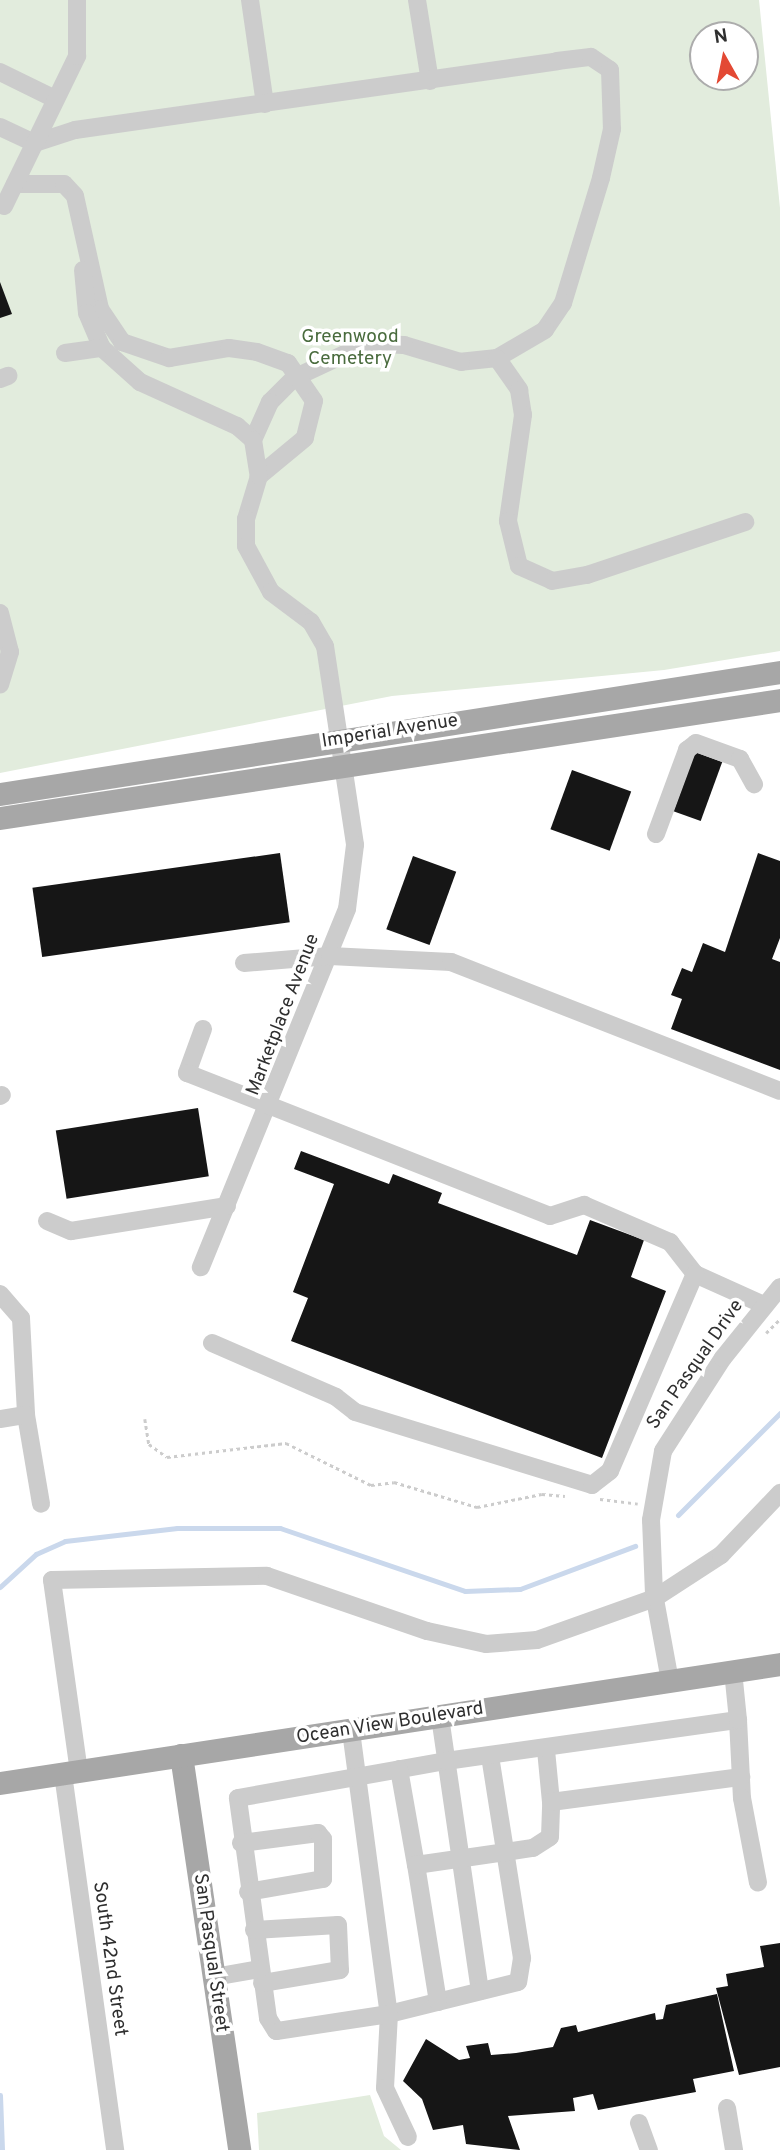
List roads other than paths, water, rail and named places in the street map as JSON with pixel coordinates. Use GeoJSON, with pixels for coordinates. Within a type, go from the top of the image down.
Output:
{"type":"FeatureCollection","features":[{"type":"Feature","properties":{"kind":"main road","name":"Imperial Avenue"},"geometry":{"type":"LineString","coordinates":[[0,794],[780,672]]}},
{"type":"Feature","properties":{"kind":"main road","name":"Imperial Avenue"},"geometry":{"type":"LineString","coordinates":[[0,818],[780,699]]}},
{"type":"Feature","properties":{"kind":"main road","name":"Ocean View Boulevard"},"geometry":{"type":"LineString","coordinates":[[0,1783],[780,1664]]}},
{"type":"Feature","properties":{"kind":"main road","name":"San Pasqual Street"},"geometry":{"type":"LineString","coordinates":[[181,1755],[240,2150]]}},
{"type":"Feature","properties":{"kind":"street"},"geometry":{"type":"LineString","coordinates":[[4,206],[76,55],[77,0]]}},
{"type":"Feature","properties":{"kind":"street"},"geometry":{"type":"LineString","coordinates":[[250,0],[265,104]]}},
{"type":"Feature","properties":{"kind":"street"},"geometry":{"type":"LineString","coordinates":[[417,0],[430,81]]}},
{"type":"Feature","properties":{"kind":"street"},"geometry":{"type":"LineString","coordinates":[[0,127],[35,143],[75,130],[591,57],[610,70],[612,129],[563,303],[545,330],[497,358],[461,362],[404,345],[376,344],[303,376],[270,402],[253,440],[259,476],[299,446],[313,424],[314,401],[303,376],[288,363],[257,352],[229,348],[169,358],[122,342],[104,321],[85,258]]}},
{"type":"Feature","properties":{"kind":"street"},"geometry":{"type":"LineString","coordinates":[[0,72],[55,100]]}},
{"type":"Feature","properties":{"kind":"street"},"geometry":{"type":"LineString","coordinates":[[15,184],[64,184],[75,196],[85,258],[87,313],[102,348],[140,382],[237,426],[253,440]]}},
{"type":"Feature","properties":{"kind":"street"},"geometry":{"type":"LineString","coordinates":[[65,353],[102,348]]}},
{"type":"Feature","properties":{"kind":"street"},"geometry":{"type":"LineString","coordinates":[[497,358],[519,390],[523,415],[508,521],[519,566],[552,581],[587,575],[745,522]]}},
{"type":"Feature","properties":{"kind":"street","name":"Marketplace Avenue"},"geometry":{"type":"LineString","coordinates":[[201,1267],[272,1106],[330,956],[347,909],[355,845],[348,767],[325,646],[311,622],[271,592],[246,546],[246,519],[259,476]]}},
{"type":"Feature","properties":{"kind":"street"},"geometry":{"type":"LineString","coordinates":[[0,613],[10,652],[0,685]]}},
{"type":"Feature","properties":{"kind":"street"},"geometry":{"type":"LineString","coordinates":[[656,834],[687,750],[696,743],[740,759],[754,784]]}},
{"type":"Feature","properties":{"kind":"street"},"geometry":{"type":"LineString","coordinates":[[244,963],[330,956],[451,962],[780,1091]]}},
{"type":"Feature","properties":{"kind":"street"},"geometry":{"type":"LineString","coordinates":[[204,1029],[187,1073],[550,1216],[584,1205],[670,1242],[695,1274],[764,1305]]}},
{"type":"Feature","properties":{"kind":"street"},"geometry":{"type":"LineString","coordinates":[[47,1221],[71,1231],[227,1206]]}},
{"type":"Feature","properties":{"kind":"street"},"geometry":{"type":"LineString","coordinates":[[212,1343],[336,1397],[355,1412],[592,1485],[610,1471],[695,1274]]}},
{"type":"Feature","properties":{"kind":"street","name":"San Pasqual Drive"},"geometry":{"type":"LineString","coordinates":[[670,1681],[655,1598],[651,1505],[663,1451],[764,1305],[780,1287]]}},
{"type":"Feature","properties":{"kind":"street"},"geometry":{"type":"LineString","coordinates":[[0,1294],[21,1318],[26,1415],[41,1504]]}},
{"type":"Feature","properties":{"kind":"street"},"geometry":{"type":"LineString","coordinates":[[0,1419],[26,1415]]}},
{"type":"Feature","properties":{"kind":"street"},"geometry":{"type":"LineString","coordinates":[[71,1773],[52,1580],[267,1576],[395,1622],[486,1644],[537,1640],[655,1598],[721,1555],[780,1493]]}},
{"type":"Feature","properties":{"kind":"street"},"geometry":{"type":"LineString","coordinates":[[733,1671],[741,1777],[758,1883]]}},
{"type":"Feature","properties":{"kind":"street"},"geometry":{"type":"LineString","coordinates":[[440,1717],[480,1991]]}},
{"type":"Feature","properties":{"kind":"street"},"geometry":{"type":"LineString","coordinates":[[490,1756],[522,1966],[518,1982],[389,2014],[276,2031],[261,1976],[236,1808],[244,1793],[446,1761],[490,1756],[546,1750],[738,1720]]}},
{"type":"Feature","properties":{"kind":"street"},"geometry":{"type":"LineString","coordinates":[[351,1731],[389,2014],[385,2088],[408,2137]]}},
{"type":"Feature","properties":{"kind":"street"},"geometry":{"type":"LineString","coordinates":[[416,1865],[533,1848],[550,1837],[551,1802],[546,1750]]}},
{"type":"Feature","properties":{"kind":"street"},"geometry":{"type":"LineString","coordinates":[[399,1769],[438,2002]]}},
{"type":"Feature","properties":{"kind":"street","name":"South 42nd Street"},"geometry":{"type":"LineString","coordinates":[[71,1773],[115,2150]]}},
{"type":"Feature","properties":{"kind":"street"},"geometry":{"type":"LineString","coordinates":[[551,1802],[741,1777]]}},
{"type":"Feature","properties":{"kind":"street"},"geometry":{"type":"LineString","coordinates":[[241,1843],[318,1833],[323,1839],[327,1876],[248,1892]]}},
{"type":"Feature","properties":{"kind":"street"},"geometry":{"type":"LineString","coordinates":[[214,1977],[340,1970],[338,1925],[254,1930]]}},
{"type":"Feature","properties":{"kind":"street"},"geometry":{"type":"LineString","coordinates":[[727,2108],[734,2150]]}},
{"type":"Feature","properties":{"kind":"street"},"geometry":{"type":"LineString","coordinates":[[639,2123],[649,2150]]}},
{"type":"Feature","properties":{"kind":"waterway"},"geometry":{"type":"LineString","coordinates":[[678,1515],[780,1413]]}},
{"type":"Feature","properties":{"kind":"waterway"},"geometry":{"type":"LineString","coordinates":[[0,1587],[36,1554],[65,1541],[177,1528],[280,1528],[465,1591],[520,1589],[635,1546]]}},
{"type":"Feature","properties":{"kind":"waterway"},"geometry":{"type":"LineString","coordinates":[[0,2095],[2,2150]]}},
{"type":"Feature","properties":{"kind":"park label","name":"Greenwood Cemetery"},"geometry":{"type":"Point","coordinates":[350,349]}}]}
